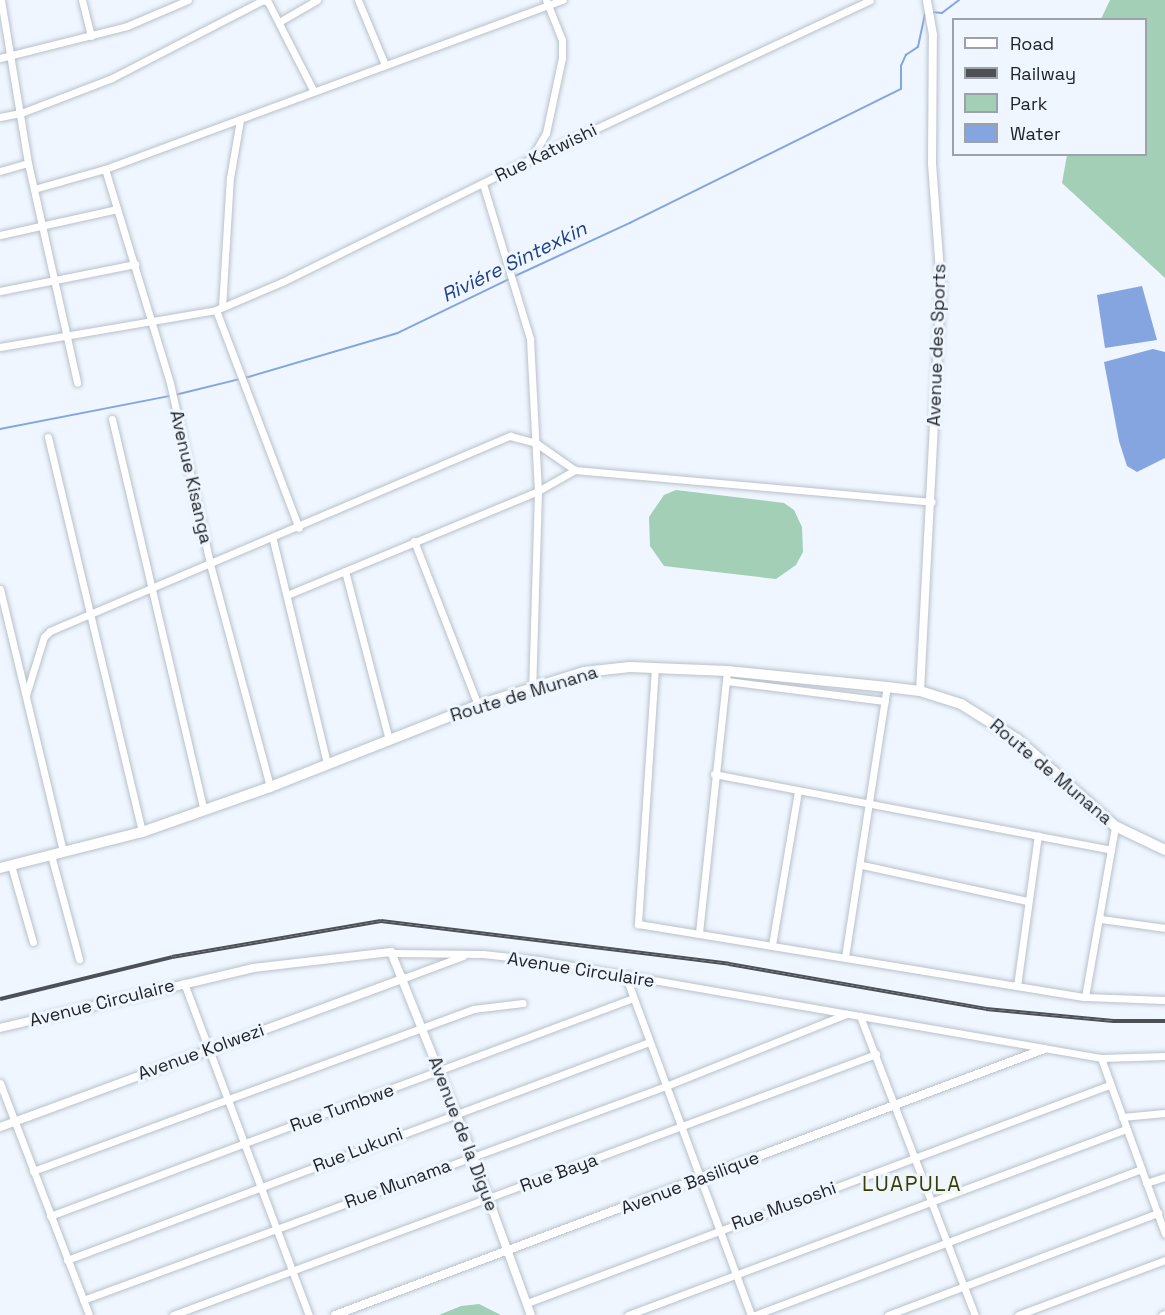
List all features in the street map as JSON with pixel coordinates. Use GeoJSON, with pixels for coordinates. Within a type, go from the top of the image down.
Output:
{"type":"FeatureCollection","features":[{"type":"Feature","properties":{"kind":"main road","name":"Route de Munana"},"geometry":{"type":"LineString","coordinates":[[0,867],[142,832],[203,808],[270,787],[478,705],[584,672],[655,667],[726,676],[887,687],[920,691],[961,704],[989,719],[1017,739],[1115,826],[1165,850]]}},
{"type":"Feature","properties":{"kind":"street"},"geometry":{"type":"LineString","coordinates":[[1,0],[28,164],[77,383]]}},
{"type":"Feature","properties":{"kind":"street"},"geometry":{"type":"LineString","coordinates":[[82,0],[91,36]]}},
{"type":"Feature","properties":{"kind":"street"},"geometry":{"type":"LineString","coordinates":[[0,58],[91,36],[151,17],[188,0]]}},
{"type":"Feature","properties":{"kind":"street"},"geometry":{"type":"LineString","coordinates":[[0,117],[21,113],[112,78],[266,0],[313,90]]}},
{"type":"Feature","properties":{"kind":"street"},"geometry":{"type":"LineString","coordinates":[[279,22],[317,0]]}},
{"type":"Feature","properties":{"kind":"street"},"geometry":{"type":"LineString","coordinates":[[358,0],[385,65]]}},
{"type":"Feature","properties":{"kind":"street"},"geometry":{"type":"LineString","coordinates":[[34,189],[105,169],[547,3],[563,0]]}},
{"type":"Feature","properties":{"kind":"street","name":"Rue Katwishi"},"geometry":{"type":"LineString","coordinates":[[0,347],[219,309],[282,282],[531,159],[870,0]]}},
{"type":"Feature","properties":{"kind":"street","name":"Avenue des Sports"},"geometry":{"type":"LineString","coordinates":[[920,691],[932,502],[941,286],[932,163],[933,35],[927,0]]}},
{"type":"Feature","properties":{"kind":"street"},"geometry":{"type":"LineString","coordinates":[[531,159],[546,133],[562,58],[562,40],[547,3]]}},
{"type":"Feature","properties":{"kind":"street"},"geometry":{"type":"LineString","coordinates":[[240,120],[230,178],[219,309],[299,528]]}},
{"type":"Feature","properties":{"kind":"street"},"geometry":{"type":"LineString","coordinates":[[0,171],[28,164]]}},
{"type":"Feature","properties":{"kind":"street","name":"Avenue Kisanga"},"geometry":{"type":"LineString","coordinates":[[105,169],[153,320],[210,564],[270,787]]}},
{"type":"Feature","properties":{"kind":"street"},"geometry":{"type":"LineString","coordinates":[[483,184],[530,339],[538,491],[532,690]]}},
{"type":"Feature","properties":{"kind":"street"},"geometry":{"type":"LineString","coordinates":[[0,235],[117,209]]}},
{"type":"Feature","properties":{"kind":"street"},"geometry":{"type":"LineString","coordinates":[[0,291],[135,264]]}},
{"type":"Feature","properties":{"kind":"street"},"geometry":{"type":"LineString","coordinates":[[112,419],[203,808]]}},
{"type":"Feature","properties":{"kind":"street"},"geometry":{"type":"LineString","coordinates":[[48,437],[142,832]]}},
{"type":"Feature","properties":{"kind":"street"},"geometry":{"type":"LineString","coordinates":[[26,695],[44,637],[152,588],[273,540],[504,438],[536,443],[575,470],[932,502]]}},
{"type":"Feature","properties":{"kind":"street"},"geometry":{"type":"LineString","coordinates":[[287,595],[538,491],[575,470]]}},
{"type":"Feature","properties":{"kind":"street"},"geometry":{"type":"LineString","coordinates":[[273,540],[327,764]]}},
{"type":"Feature","properties":{"kind":"street"},"geometry":{"type":"LineString","coordinates":[[414,542],[478,705]]}},
{"type":"Feature","properties":{"kind":"street"},"geometry":{"type":"LineString","coordinates":[[345,571],[389,740]]}},
{"type":"Feature","properties":{"kind":"street"},"geometry":{"type":"LineString","coordinates":[[0,589],[63,852]]}},
{"type":"Feature","properties":{"kind":"street"},"geometry":{"type":"LineString","coordinates":[[655,667],[635,919],[638,924],[1085,997],[1165,1000]]}},
{"type":"Feature","properties":{"kind":"street"},"geometry":{"type":"LineString","coordinates":[[699,933],[726,676],[885,701]]}},
{"type":"Feature","properties":{"kind":"street"},"geometry":{"type":"LineString","coordinates":[[844,957],[862,865],[887,687]]}},
{"type":"Feature","properties":{"kind":"street"},"geometry":{"type":"LineString","coordinates":[[714,774],[798,791],[872,802],[1111,849]]}},
{"type":"Feature","properties":{"kind":"street"},"geometry":{"type":"LineString","coordinates":[[772,945],[798,791]]}},
{"type":"Feature","properties":{"kind":"street"},"geometry":{"type":"LineString","coordinates":[[1085,997],[1101,919],[1115,826]]}},
{"type":"Feature","properties":{"kind":"street"},"geometry":{"type":"LineString","coordinates":[[1017,986],[1027,901],[1038,835]]}},
{"type":"Feature","properties":{"kind":"street"},"geometry":{"type":"LineString","coordinates":[[51,855],[79,959]]}},
{"type":"Feature","properties":{"kind":"street"},"geometry":{"type":"LineString","coordinates":[[12,865],[33,942]]}},
{"type":"Feature","properties":{"kind":"street"},"geometry":{"type":"LineString","coordinates":[[862,865],[1027,901]]}},
{"type":"Feature","properties":{"kind":"street"},"geometry":{"type":"LineString","coordinates":[[1101,919],[1165,928]]}},
{"type":"Feature","properties":{"kind":"street","name":"Avenue Circulaire"},"geometry":{"type":"LineString","coordinates":[[0,1028],[253,968],[394,953],[538,960],[1101,1058],[1165,1056]]}},
{"type":"Feature","properties":{"kind":"street","name":"Avenue de la Digue"},"geometry":{"type":"LineString","coordinates":[[394,953],[473,1156],[531,1315]]}},
{"type":"Feature","properties":{"kind":"street"},"geometry":{"type":"LineString","coordinates":[[404,978],[467,955]]}},
{"type":"Feature","properties":{"kind":"street"},"geometry":{"type":"LineString","coordinates":[[626,977],[719,1230],[753,1315],[1141,1169]]}},
{"type":"Feature","properties":{"kind":"street","name":"Avenue Kolwezi"},"geometry":{"type":"LineString","coordinates":[[0,1128],[209,1048],[404,978]]}},
{"type":"Feature","properties":{"kind":"street"},"geometry":{"type":"LineString","coordinates":[[184,983],[309,1315]]}},
{"type":"Feature","properties":{"kind":"street","name":"Rue Tumbwe"},"geometry":{"type":"LineString","coordinates":[[50,1216],[244,1143],[441,1073],[633,998]]}},
{"type":"Feature","properties":{"kind":"street"},"geometry":{"type":"LineString","coordinates":[[33,1171],[483,1006],[523,1003]]}},
{"type":"Feature","properties":{"kind":"street","name":"Rue Munama"},"geometry":{"type":"LineString","coordinates":[[83,1300],[666,1086],[846,1014]]}},
{"type":"Feature","properties":{"kind":"street"},"geometry":{"type":"LineString","coordinates":[[860,1016],[975,1315]]}},
{"type":"Feature","properties":{"kind":"street","name":"Rue Lukuni"},"geometry":{"type":"LineString","coordinates":[[67,1260],[649,1042]]}},
{"type":"Feature","properties":{"kind":"street","name":"Avenue Basilique"},"geometry":{"type":"LineString","coordinates":[[334,1315],[701,1180],[1044,1049]]}},
{"type":"Feature","properties":{"kind":"street","name":"Rue Baya"},"geometry":{"type":"LineString","coordinates":[[173,1315],[488,1200],[876,1054]]}},
{"type":"Feature","properties":{"kind":"street"},"geometry":{"type":"LineString","coordinates":[[1101,1058],[1165,1234]]}},
{"type":"Feature","properties":{"kind":"street"},"geometry":{"type":"LineString","coordinates":[[0,1083],[88,1315]]}},
{"type":"Feature","properties":{"kind":"street","name":"Rue Musoshi"},"geometry":{"type":"LineString","coordinates":[[527,1303],[1109,1085]]}},
{"type":"Feature","properties":{"kind":"street"},"geometry":{"type":"LineString","coordinates":[[1122,1117],[1165,1113]]}},
{"type":"Feature","properties":{"kind":"street"},"geometry":{"type":"LineString","coordinates":[[629,1315],[1126,1129]]}},
{"type":"Feature","properties":{"kind":"street"},"geometry":{"type":"LineString","coordinates":[[1146,1184],[1165,1177]]}},
{"type":"Feature","properties":{"kind":"street"},"geometry":{"type":"LineString","coordinates":[[888,1315],[1158,1214]]}},
{"type":"Feature","properties":{"kind":"street"},"geometry":{"type":"LineString","coordinates":[[1018,1315],[1165,1260]]}},
{"type":"Feature","properties":{"kind":"green space"},"geometry":{"type":"Polygon","coordinates":[[[1110,0],[1165,0],[1165,278],[1062,183],[1067,156],[1147,156],[1147,18],[1101,18],[1110,0]]]}},
{"type":"Feature","properties":{"kind":"green space"},"geometry":{"type":"Polygon","coordinates":[[[676,490],[784,503],[794,510],[802,527],[803,552],[796,565],[776,579],[664,566],[650,546],[649,517],[664,495],[676,490]]]}},
{"type":"Feature","properties":{"kind":"green space"},"geometry":{"type":"Polygon","coordinates":[[[479,1304],[501,1315],[439,1315],[461,1306],[479,1304]]]}},
{"type":"Feature","properties":{"kind":"water"},"geometry":{"type":"Polygon","coordinates":[[[1142,286],[1157,340],[1105,348],[1097,295],[1142,286]]]}},
{"type":"Feature","properties":{"kind":"water"},"geometry":{"type":"Polygon","coordinates":[[[1153,349],[1165,352],[1165,458],[1137,472],[1127,466],[1119,441],[1104,362],[1153,349]]]}},
{"type":"Feature","properties":{"kind":"waterway","name":"Riviére Sintexkin"},"geometry":{"type":"LineString","coordinates":[[932,12],[942,13],[959,0]]}},
{"type":"Feature","properties":{"kind":"waterway","name":"Riviére Sintexkin"},"geometry":{"type":"LineString","coordinates":[[513,277],[630,223],[901,89],[901,66],[906,55],[918,47],[925,15]]}},
{"type":"Feature","properties":{"kind":"waterway","name":"Riviére Sintexkin"},"geometry":{"type":"LineString","coordinates":[[245,378],[398,333],[509,279]]}},
{"type":"Feature","properties":{"kind":"waterway","name":"Riviére Sintexkin"},"geometry":{"type":"LineString","coordinates":[[175,395],[240,379]]}},
{"type":"Feature","properties":{"kind":"waterway","name":"Riviére Sintexkin"},"geometry":{"type":"LineString","coordinates":[[0,429],[170,396]]}},
{"type":"Feature","properties":{"kind":"railway"},"geometry":{"type":"LineString","coordinates":[[0,999],[172,957],[381,921],[729,964],[986,1009],[1113,1021],[1165,1021]]}},
{"type":"Feature","properties":{"kind":"district","name":"LUAPULA"},"geometry":{"type":"Point","coordinates":[912,1184]}}]}
